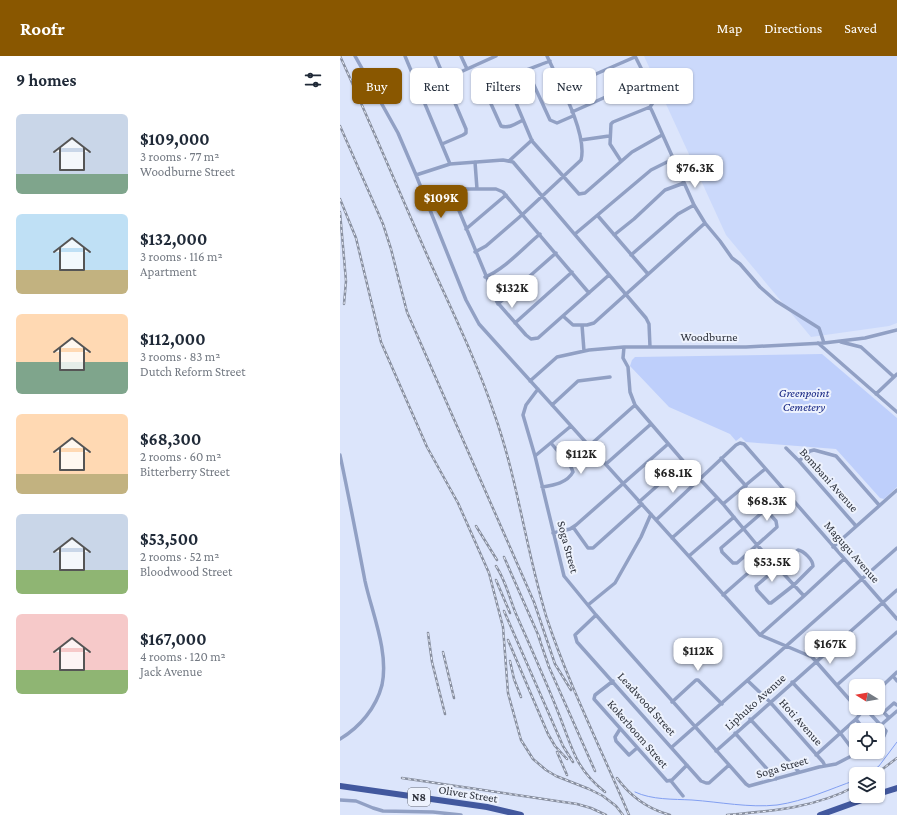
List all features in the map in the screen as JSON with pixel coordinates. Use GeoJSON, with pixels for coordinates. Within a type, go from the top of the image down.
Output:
{"type":"FeatureCollection","features":[{"type":"Feature","properties":{"kind":"highway","name":"Oliver Street"},"geometry":{"type":"LineString","coordinates":[[340,786],[487,807],[521,815]]}},
{"type":"Feature","properties":{"kind":"highway"},"geometry":{"type":"LineString","coordinates":[[820,815],[854,803]]}},
{"type":"Feature","properties":{"kind":"street"},"geometry":{"type":"LineString","coordinates":[[355,56],[398,133],[466,300],[472,314],[479,324],[760,635],[808,655],[816,661],[849,699]]}},
{"type":"Feature","properties":{"kind":"street"},"geometry":{"type":"LineString","coordinates":[[405,56],[450,164]]}},
{"type":"Feature","properties":{"kind":"street"},"geometry":{"type":"LineString","coordinates":[[435,56],[440,68]]}},
{"type":"Feature","properties":{"kind":"street"},"geometry":{"type":"LineString","coordinates":[[461,56],[467,69]]}},
{"type":"Feature","properties":{"kind":"street"},"geometry":{"type":"LineString","coordinates":[[463,71],[496,56]]}},
{"type":"Feature","properties":{"kind":"street"},"geometry":{"type":"LineString","coordinates":[[475,252],[486,246],[523,214],[581,160],[581,140],[579,129],[547,56]]}},
{"type":"Feature","properties":{"kind":"street"},"geometry":{"type":"LineString","coordinates":[[596,74],[635,56],[641,68]]}},
{"type":"Feature","properties":{"kind":"street"},"geometry":{"type":"LineString","coordinates":[[533,68],[550,61]]}},
{"type":"Feature","properties":{"kind":"street"},"geometry":{"type":"LineString","coordinates":[[535,86],[550,120],[557,123],[604,99]]}},
{"type":"Feature","properties":{"kind":"street"},"geometry":{"type":"LineString","coordinates":[[442,144],[463,135],[466,132],[455,104]]}},
{"type":"Feature","properties":{"kind":"street"},"geometry":{"type":"LineString","coordinates":[[491,104],[501,126],[509,126],[523,120]]}},
{"type":"Feature","properties":{"kind":"street"},"geometry":{"type":"LineString","coordinates":[[516,104],[532,140],[577,193],[583,194],[639,147],[662,135]]}},
{"type":"Feature","properties":{"kind":"street"},"geometry":{"type":"LineString","coordinates":[[621,161],[611,146],[609,136],[610,125],[613,122],[650,107],[652,104]]}},
{"type":"Feature","properties":{"kind":"street"},"geometry":{"type":"LineString","coordinates":[[650,107],[694,205],[704,223],[732,258],[740,264],[760,287],[779,304],[819,328],[824,343]]}},
{"type":"Feature","properties":{"kind":"street"},"geometry":{"type":"LineString","coordinates":[[581,140],[609,136]]}},
{"type":"Feature","properties":{"kind":"street"},"geometry":{"type":"LineString","coordinates":[[509,161],[532,140]]}},
{"type":"Feature","properties":{"kind":"street"},"geometry":{"type":"LineString","coordinates":[[575,234],[651,170],[673,159]]}},
{"type":"Feature","properties":{"kind":"street"},"geometry":{"type":"LineString","coordinates":[[416,175],[450,164],[509,161],[515,164],[647,320],[649,324],[650,347]]}},
{"type":"Feature","properties":{"kind":"street"},"geometry":{"type":"LineString","coordinates":[[475,162],[477,189]]}},
{"type":"Feature","properties":{"kind":"street"},"geometry":{"type":"LineString","coordinates":[[614,235],[634,219],[665,190],[684,183]]}},
{"type":"Feature","properties":{"kind":"street"},"geometry":{"type":"LineString","coordinates":[[589,293],[506,195],[498,190],[455,190],[453,193],[466,229],[485,277],[498,304],[528,338],[536,339],[563,316],[589,293],[609,275]]}},
{"type":"Feature","properties":{"kind":"street"},"geometry":{"type":"LineString","coordinates":[[466,229],[506,195]]}},
{"type":"Feature","properties":{"kind":"street"},"geometry":{"type":"LineString","coordinates":[[632,255],[678,214],[694,205]]}},
{"type":"Feature","properties":{"kind":"street"},"geometry":{"type":"LineString","coordinates":[[598,216],[648,274]]}},
{"type":"Feature","properties":{"kind":"street"},"geometry":{"type":"LineString","coordinates":[[563,316],[570,324],[576,326],[594,323],[704,223]]}},
{"type":"Feature","properties":{"kind":"street"},"geometry":{"type":"LineString","coordinates":[[485,277],[494,273],[540,234]]}},
{"type":"Feature","properties":{"kind":"street"},"geometry":{"type":"LineString","coordinates":[[498,304],[556,253]]}},
{"type":"Feature","properties":{"kind":"street"},"geometry":{"type":"LineString","coordinates":[[515,323],[572,272]]}},
{"type":"Feature","properties":{"kind":"street"},"geometry":{"type":"LineString","coordinates":[[582,325],[584,351]]}},
{"type":"Feature","properties":{"kind":"street","name":"Woodburne"},"geometry":{"type":"LineString","coordinates":[[530,381],[557,357],[584,351],[624,347],[746,347],[824,343],[838,342],[897,330]]}},
{"type":"Feature","properties":{"kind":"street"},"geometry":{"type":"LineString","coordinates":[[838,342],[862,347],[895,375],[876,394]]}},
{"type":"Feature","properties":{"kind":"street"},"geometry":{"type":"LineString","coordinates":[[818,343],[897,412]]}},
{"type":"Feature","properties":{"kind":"street"},"geometry":{"type":"LineString","coordinates":[[624,347],[623,358],[628,367],[630,392],[635,405],[700,480],[718,498],[757,545],[804,596]]}},
{"type":"Feature","properties":{"kind":"street"},"geometry":{"type":"LineString","coordinates":[[552,405],[578,381],[610,377]]}},
{"type":"Feature","properties":{"kind":"street","name":"Soga Street"},"geometry":{"type":"LineString","coordinates":[[538,389],[526,404],[523,412],[564,576],[596,615],[695,728],[749,786],[838,763],[849,757]]}},
{"type":"Feature","properties":{"kind":"street"},"geometry":{"type":"LineString","coordinates":[[589,446],[635,405]]}},
{"type":"Feature","properties":{"kind":"street"},"geometry":{"type":"LineString","coordinates":[[606,464],[652,424]]}},
{"type":"Feature","properties":{"kind":"street"},"geometry":{"type":"LineString","coordinates":[[535,456],[571,426]]}},
{"type":"Feature","properties":{"kind":"street"},"geometry":{"type":"LineString","coordinates":[[542,487],[560,484],[572,475],[573,472],[571,467],[551,443]]}},
{"type":"Feature","properties":{"kind":"street","name":"Magugu Avenue"},"geometry":{"type":"LineString","coordinates":[[721,458],[736,445],[740,443],[744,444],[897,619]]}},
{"type":"Feature","properties":{"kind":"street"},"geometry":{"type":"LineString","coordinates":[[553,533],[573,527],[668,444]]}},
{"type":"Feature","properties":{"kind":"street","name":"Bombani Avenue"},"geometry":{"type":"LineString","coordinates":[[786,448],[856,526]]}},
{"type":"Feature","properties":{"kind":"street"},"geometry":{"type":"LineString","coordinates":[[799,461],[812,450],[835,455],[879,506]]}},
{"type":"Feature","properties":{"kind":"street"},"geometry":{"type":"LineString","coordinates":[[340,455],[365,581],[382,649],[384,667],[381,686],[374,704],[360,725],[340,739]]}},
{"type":"Feature","properties":{"kind":"street"},"geometry":{"type":"LineString","coordinates":[[656,520],[700,480],[721,458],[746,486]]}},
{"type":"Feature","properties":{"kind":"street"},"geometry":{"type":"LineString","coordinates":[[573,527],[588,548],[593,548],[684,462]]}},
{"type":"Feature","properties":{"kind":"street"},"geometry":{"type":"LineString","coordinates":[[723,504],[765,469]]}},
{"type":"Feature","properties":{"kind":"street"},"geometry":{"type":"LineString","coordinates":[[833,547],[897,490]]}},
{"type":"Feature","properties":{"kind":"street"},"geometry":{"type":"LineString","coordinates":[[672,538],[718,498]]}},
{"type":"Feature","properties":{"kind":"street"},"geometry":{"type":"LineString","coordinates":[[764,511],[767,511],[776,521],[777,525],[776,528],[757,545],[736,563],[733,563],[722,552],[721,548],[743,529],[764,511]]}},
{"type":"Feature","properties":{"kind":"street"},"geometry":{"type":"LineString","coordinates":[[588,605],[615,583],[641,537],[651,514]]}},
{"type":"Feature","properties":{"kind":"street"},"geometry":{"type":"LineString","coordinates":[[689,556],[734,517]]}},
{"type":"Feature","properties":{"kind":"street"},"geometry":{"type":"LineString","coordinates":[[672,747],[897,548]]}},
{"type":"Feature","properties":{"kind":"street"},"geometry":{"type":"LineString","coordinates":[[797,550],[803,551],[813,562],[813,565],[794,585],[771,603],[767,602],[757,590],[756,586],[777,567],[797,550]]}},
{"type":"Feature","properties":{"kind":"street"},"geometry":{"type":"LineString","coordinates":[[760,635],[844,559]]}},
{"type":"Feature","properties":{"kind":"street"},"geometry":{"type":"LineString","coordinates":[[723,595],[748,573]]}},
{"type":"Feature","properties":{"kind":"street","name":"Liphuko Avenue"},"geometry":{"type":"LineString","coordinates":[[716,751],[734,733],[897,590]]}},
{"type":"Feature","properties":{"kind":"street","name":"Leadwood Street"},"geometry":{"type":"LineString","coordinates":[[596,615],[576,634],[575,637],[577,642],[701,781],[707,784],[711,782],[729,766]]}},
{"type":"Feature","properties":{"kind":"street"},"geometry":{"type":"LineString","coordinates":[[838,685],[897,632]]}},
{"type":"Feature","properties":{"kind":"street"},"geometry":{"type":"LineString","coordinates":[[885,683],[897,672]]}},
{"type":"Feature","properties":{"kind":"street"},"geometry":{"type":"LineString","coordinates":[[893,676],[897,681]]}},
{"type":"Feature","properties":{"kind":"street"},"geometry":{"type":"LineString","coordinates":[[672,702],[697,680],[722,704]]}},
{"type":"Feature","properties":{"kind":"street","name":"Kokerboom Street"},"geometry":{"type":"LineString","coordinates":[[612,681],[595,695],[594,699],[666,781],[671,781],[687,765]]}},
{"type":"Feature","properties":{"kind":"street","name":"Hoti Avenue"},"geometry":{"type":"LineString","coordinates":[[748,681],[770,702],[825,766]]}},
{"type":"Feature","properties":{"kind":"street"},"geometry":{"type":"LineString","coordinates":[[792,682],[849,744]]}},
{"type":"Feature","properties":{"kind":"street"},"geometry":{"type":"LineString","coordinates":[[885,711],[894,703],[897,705]]}},
{"type":"Feature","properties":{"kind":"street"},"geometry":{"type":"LineString","coordinates":[[883,723],[897,711]]}},
{"type":"Feature","properties":{"kind":"street"},"geometry":{"type":"LineString","coordinates":[[885,713],[889,718]]}},
{"type":"Feature","properties":{"kind":"street"},"geometry":{"type":"LineString","coordinates":[[816,755],[841,734],[859,715]]}},
{"type":"Feature","properties":{"kind":"street"},"geometry":{"type":"LineString","coordinates":[[871,715],[879,723]]}},
{"type":"Feature","properties":{"kind":"street"},"geometry":{"type":"LineString","coordinates":[[750,719],[799,772]]}},
{"type":"Feature","properties":{"kind":"street"},"geometry":{"type":"LineString","coordinates":[[856,719],[859,723]]}},
{"type":"Feature","properties":{"kind":"street"},"geometry":{"type":"LineString","coordinates":[[620,729],[615,737],[616,741],[629,755],[638,748]]}},
{"type":"Feature","properties":{"kind":"street"},"geometry":{"type":"LineString","coordinates":[[734,733],[776,779]]}},
{"type":"Feature","properties":{"kind":"street"},"geometry":{"type":"LineString","coordinates":[[671,781],[683,796]]}},
{"type":"Feature","properties":{"kind":"street"},"geometry":{"type":"LineString","coordinates":[[340,800],[356,801],[376,810],[383,811],[433,812],[461,815]]}},
{"type":"Feature","properties":{"kind":"shaded area"},"geometry":{"type":"Polygon","coordinates":[[[644,56],[897,56],[897,323],[889,326],[811,337],[726,235],[666,104],[693,104],[693,68],[649,68],[644,56]]]}},
{"type":"Feature","properties":{"kind":"green space","name":"Greenpoint Cemetery"},"geometry":{"type":"Polygon","coordinates":[[[822,354],[897,418],[897,487],[884,499],[880,498],[836,449],[746,442],[741,437],[736,441],[730,434],[669,407],[630,366],[635,357],[822,354]]]}},
{"type":"Feature","properties":{"kind":"waterway"},"geometry":{"type":"LineString","coordinates":[[878,767],[897,742]]}},
{"type":"Feature","properties":{"kind":"waterway"},"geometry":{"type":"LineString","coordinates":[[635,792],[642,795],[663,799],[766,806],[798,801],[849,783]]}},
{"type":"Feature","properties":{"kind":"railway"},"geometry":{"type":"LineString","coordinates":[[340,56],[487,393],[502,438],[516,490],[533,568],[547,619],[575,693],[629,815]]}},
{"type":"Feature","properties":{"kind":"railway"},"geometry":{"type":"LineString","coordinates":[[340,126],[383,224],[407,312],[534,602],[555,664],[571,690]]}},
{"type":"Feature","properties":{"kind":"railway"},"geometry":{"type":"LineString","coordinates":[[340,199],[356,238],[381,342],[427,447],[458,503],[489,573],[503,627],[508,693],[521,740],[533,759],[546,770],[556,776],[603,796],[616,806],[623,815]]}},
{"type":"Feature","properties":{"kind":"railway"},"geometry":{"type":"LineString","coordinates":[[340,212],[346,281],[344,304]]}},
{"type":"Feature","properties":{"kind":"railway"},"geometry":{"type":"LineString","coordinates":[[476,526],[497,560]]}},
{"type":"Feature","properties":{"kind":"railway"},"geometry":{"type":"LineString","coordinates":[[504,557],[540,639]]}},
{"type":"Feature","properties":{"kind":"railway"},"geometry":{"type":"LineString","coordinates":[[496,566],[505,583],[516,614],[548,687],[575,756],[587,774],[605,792]]}},
{"type":"Feature","properties":{"kind":"railway"},"geometry":{"type":"LineString","coordinates":[[496,580],[510,613]]}},
{"type":"Feature","properties":{"kind":"railway"},"geometry":{"type":"LineString","coordinates":[[504,611],[563,746],[573,762]]}},
{"type":"Feature","properties":{"kind":"railway"},"geometry":{"type":"LineString","coordinates":[[428,633],[432,662],[445,714]]}},
{"type":"Feature","properties":{"kind":"railway"},"geometry":{"type":"LineString","coordinates":[[538,635],[549,667],[595,771]]}},
{"type":"Feature","properties":{"kind":"railway"},"geometry":{"type":"LineString","coordinates":[[508,640],[548,734],[555,746],[567,759]]}},
{"type":"Feature","properties":{"kind":"railway"},"geometry":{"type":"LineString","coordinates":[[443,652],[454,698]]}},
{"type":"Feature","properties":{"kind":"railway"},"geometry":{"type":"LineString","coordinates":[[510,661],[514,679],[521,697]]}},
{"type":"Feature","properties":{"kind":"railway"},"geometry":{"type":"LineString","coordinates":[[557,752],[567,775]]}},
{"type":"Feature","properties":{"kind":"railway"},"geometry":{"type":"LineString","coordinates":[[885,767],[897,758]]}},
{"type":"Feature","properties":{"kind":"railway"},"geometry":{"type":"LineString","coordinates":[[402,778],[577,804],[591,808],[606,815]]}},
{"type":"Feature","properties":{"kind":"railway"},"geometry":{"type":"LineString","coordinates":[[617,778],[622,785],[640,801],[654,809],[670,815]]}},
{"type":"Feature","properties":{"kind":"railway"},"geometry":{"type":"LineString","coordinates":[[727,815],[777,810],[809,804],[849,789]]}}]}
